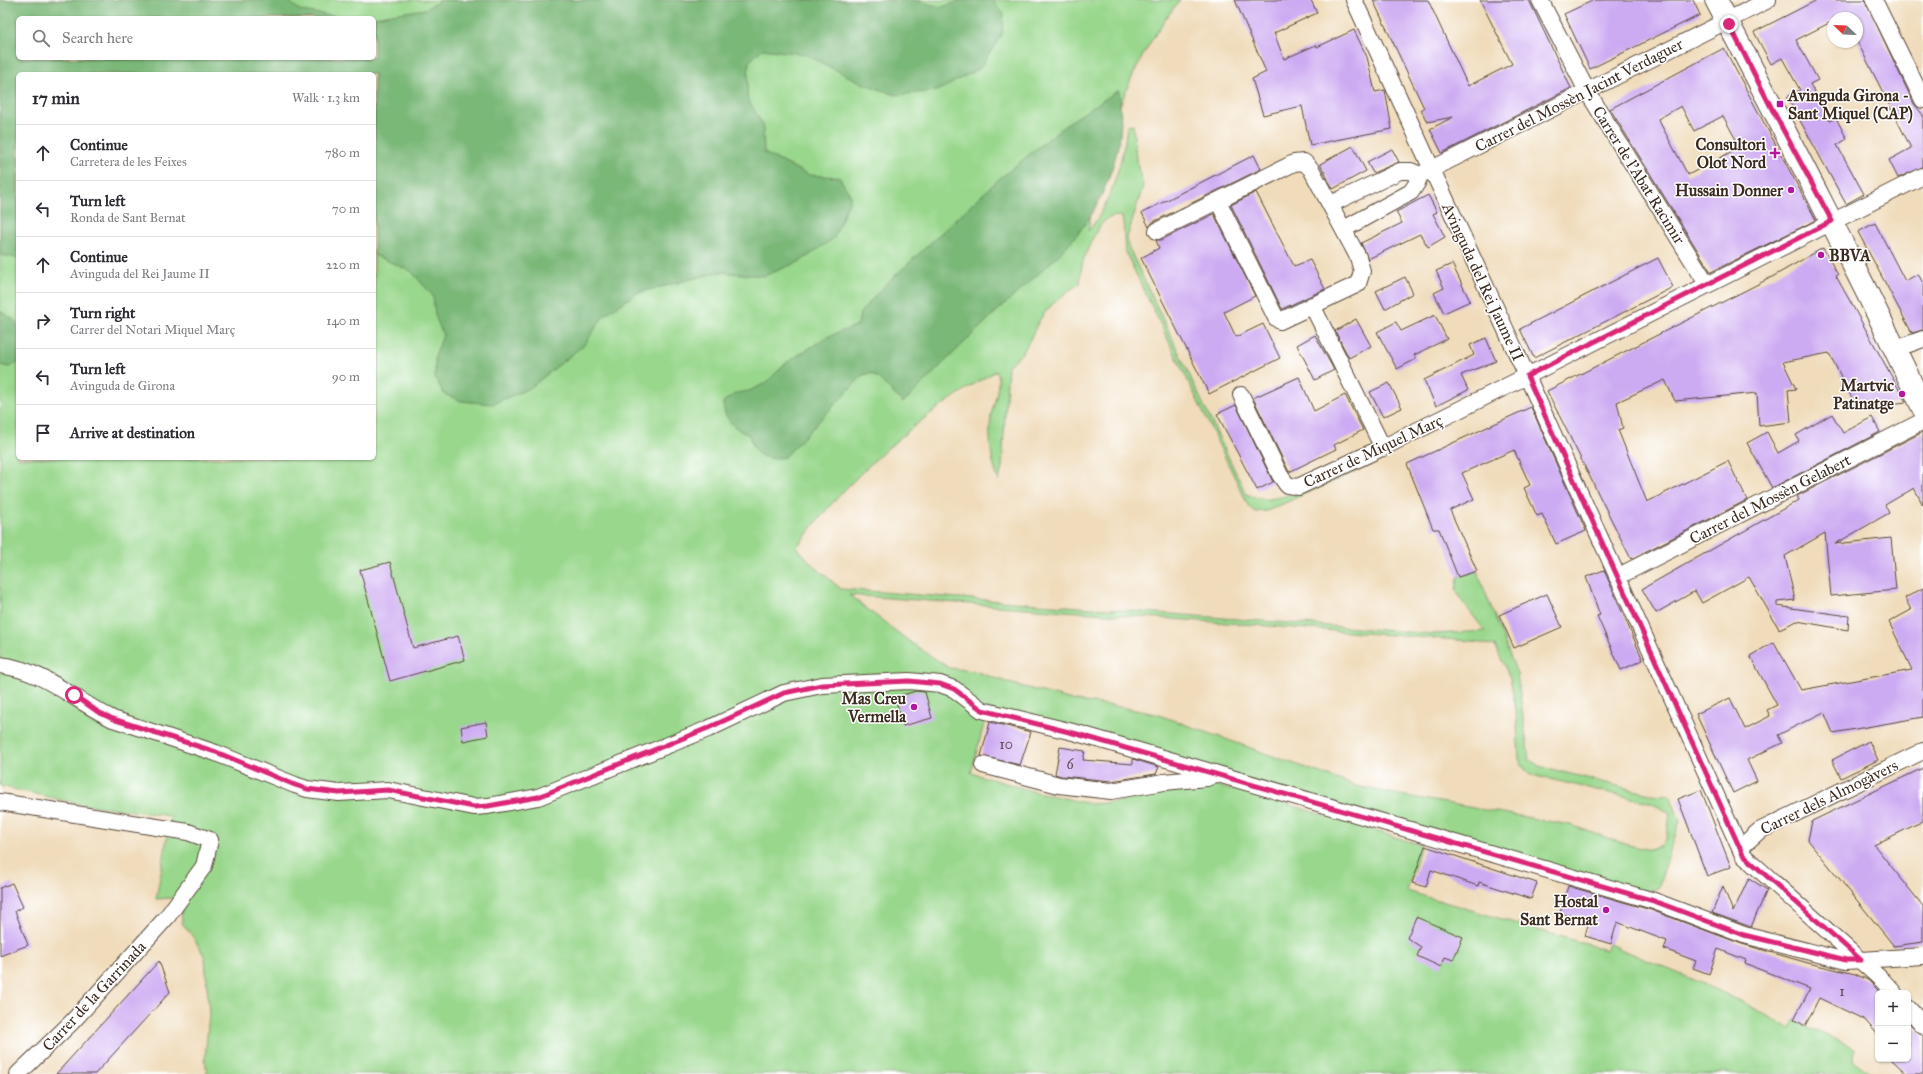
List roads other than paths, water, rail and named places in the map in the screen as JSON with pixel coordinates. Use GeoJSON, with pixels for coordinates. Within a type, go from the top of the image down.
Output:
{"type":"FeatureCollection","features":[{"type":"Feature","properties":{"kind":"main road"},"geometry":{"type":"LineString","coordinates":[[1716,0],[1832,221],[1923,408]]}},
{"type":"Feature","properties":{"kind":"street","name":"Avinguda del Rei Jaume II"},"geometry":{"type":"LineString","coordinates":[[1354,0],[1425,172],[1527,376],[1740,848],[1750,862],[1861,960],[1891,990]]}},
{"type":"Feature","properties":{"kind":"street","name":"Carrer de l'Abat Racimir"},"geometry":{"type":"LineString","coordinates":[[1540,0],[1587,91],[1707,284]]}},
{"type":"Feature","properties":{"kind":"street","name":"Carrer del Mossèn Jacint Verdaguer"},"geometry":{"type":"LineString","coordinates":[[1425,172],[1768,0]]}},
{"type":"Feature","properties":{"kind":"street"},"geometry":{"type":"LineString","coordinates":[[1874,0],[1923,100]]}},
{"type":"Feature","properties":{"kind":"street"},"geometry":{"type":"LineString","coordinates":[[1157,231],[1294,163],[1304,162],[1311,169],[1331,204],[1360,264],[1361,277],[1358,284],[1280,321],[1276,318],[1218,201]]}},
{"type":"Feature","properties":{"kind":"street"},"geometry":{"type":"LineString","coordinates":[[1331,204],[1400,171],[1425,172]]}},
{"type":"Feature","properties":{"kind":"street"},"geometry":{"type":"LineString","coordinates":[[1344,229],[1411,192],[1425,172]]}},
{"type":"Feature","properties":{"kind":"street","name":"Carrer de Miquel Març"},"geometry":{"type":"LineString","coordinates":[[1241,395],[1280,475],[1287,484],[1298,487],[1383,448],[1923,176]]}},
{"type":"Feature","properties":{"kind":"street"},"geometry":{"type":"LineString","coordinates":[[1312,305],[1383,448]]}},
{"type":"Feature","properties":{"kind":"street"},"geometry":{"type":"LineString","coordinates":[[1895,349],[1923,339]]}},
{"type":"Feature","properties":{"kind":"street","name":"Carrer del Mossèn Gelabert"},"geometry":{"type":"LineString","coordinates":[[1617,577],[1923,421]]}},
{"type":"Feature","properties":{"kind":"street"},"geometry":{"type":"LineString","coordinates":[[0,665],[45,679],[62,687],[98,712],[113,719],[216,752],[295,785],[319,791],[339,793],[388,790],[474,807],[538,797],[708,728],[784,693],[822,685],[860,682],[909,681],[944,685],[954,689],[982,710],[1077,734],[1216,773],[1654,901],[1744,935],[1846,960],[1923,956]]}},
{"type":"Feature","properties":{"kind":"street","name":"Carrer dels Almogàvers"},"geometry":{"type":"LineString","coordinates":[[1740,848],[1759,831],[1923,751]]}},
{"type":"Feature","properties":{"kind":"street"},"geometry":{"type":"LineString","coordinates":[[983,765],[1059,785],[1111,791],[1164,782],[1207,778],[1216,773]]}},
{"type":"Feature","properties":{"kind":"street","name":"Carrer de la Garrinada"},"geometry":{"type":"LineString","coordinates":[[0,802],[188,832],[210,840],[204,866],[167,917],[72,1022],[18,1074]]}},
{"type":"Feature","properties":{"kind":"street"},"geometry":{"type":"LineString","coordinates":[[1911,1011],[1923,1025]]}},
{"type":"Feature","properties":{"kind":"place","name":"Avinguda Girona - Sant Miquel (CAP)"},"geometry":{"type":"Point","coordinates":[1780,104]}},
{"type":"Feature","properties":{"kind":"place","name":"Consultori Olot Nord"},"geometry":{"type":"Point","coordinates":[1775,153]}},
{"type":"Feature","properties":{"kind":"place","name":"Hussain Donner"},"geometry":{"type":"Point","coordinates":[1791,190]}},
{"type":"Feature","properties":{"kind":"place","name":"BBVA"},"geometry":{"type":"Point","coordinates":[1821,255]}},
{"type":"Feature","properties":{"kind":"place","name":"Martvic Patinatge"},"geometry":{"type":"Point","coordinates":[1902,394]}},
{"type":"Feature","properties":{"kind":"place","name":"Mas Creu Vermella"},"geometry":{"type":"Point","coordinates":[914,707]}},
{"type":"Feature","properties":{"kind":"place","name":"Hostal Sant Bernat"},"geometry":{"type":"Point","coordinates":[1606,910]}}]}
